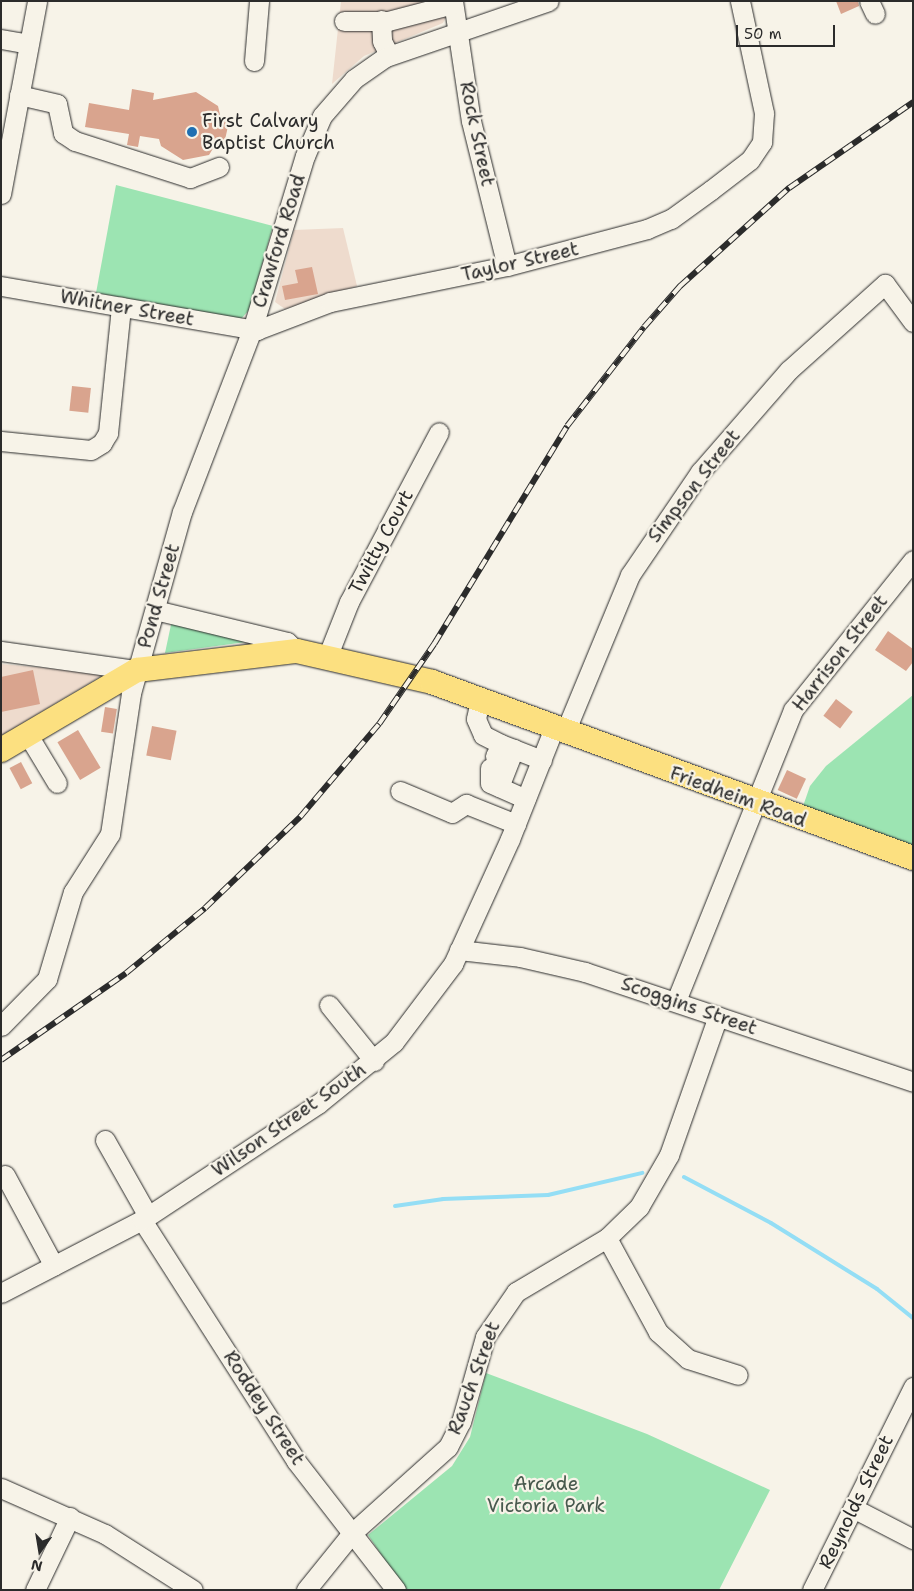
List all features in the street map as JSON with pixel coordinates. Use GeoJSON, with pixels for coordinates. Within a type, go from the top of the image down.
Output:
{"type":"FeatureCollection","features":[{"type":"Feature","properties":{"kind":"main road","name":"Friedheim Road"},"geometry":{"type":"LineString","coordinates":[[138,670],[297,651],[328,655],[398,671],[755,804],[913,858]]}},
{"type":"Feature","properties":{"kind":"main road"},"geometry":{"type":"LineString","coordinates":[[1,750],[138,670]]}},
{"type":"Feature","properties":{"kind":"street"},"geometry":{"type":"LineString","coordinates":[[1,194],[37,1]]}},
{"type":"Feature","properties":{"kind":"street"},"geometry":{"type":"LineString","coordinates":[[254,61],[259,1]]}},
{"type":"Feature","properties":{"kind":"street","name":"Crawford Road"},"geometry":{"type":"LineString","coordinates":[[252,330],[297,153],[332,102],[354,79],[389,55],[549,1]]}},
{"type":"Feature","properties":{"kind":"street","name":"Taylor Street"},"geometry":{"type":"LineString","coordinates":[[252,330],[330,302],[507,266],[620,238],[671,219],[750,160],[762,142],[764,113],[740,1]]}},
{"type":"Feature","properties":{"kind":"street"},"geometry":{"type":"LineString","coordinates":[[344,21],[381,20],[453,3]]}},
{"type":"Feature","properties":{"kind":"street","name":"Rock Street"},"geometry":{"type":"LineString","coordinates":[[453,3],[471,121],[507,266]]}},
{"type":"Feature","properties":{"kind":"street"},"geometry":{"type":"LineString","coordinates":[[381,20],[382,41],[389,55]]}},
{"type":"Feature","properties":{"kind":"street"},"geometry":{"type":"LineString","coordinates":[[1,39],[29,44]]}},
{"type":"Feature","properties":{"kind":"street"},"geometry":{"type":"LineString","coordinates":[[19,95],[56,104],[63,132],[75,140],[190,178],[219,167]]}},
{"type":"Feature","properties":{"kind":"street","name":"Simpson Street"},"geometry":{"type":"LineString","coordinates":[[559,730],[630,575],[654,535],[700,472],[789,370],[885,284],[913,322]]}},
{"type":"Feature","properties":{"kind":"street","name":"Whitner Street"},"geometry":{"type":"LineString","coordinates":[[1,286],[252,330]]}},
{"type":"Feature","properties":{"kind":"street"},"geometry":{"type":"LineString","coordinates":[[1,441],[91,450],[102,443],[108,433],[121,307]]}},
{"type":"Feature","properties":{"kind":"street","name":"Pond Street"},"geometry":{"type":"LineString","coordinates":[[1,1026],[47,979],[68,903],[110,834],[138,670],[202,452],[252,330]]}},
{"type":"Feature","properties":{"kind":"street","name":"Twitty Court"},"geometry":{"type":"LineString","coordinates":[[328,655],[349,602],[439,432]]}},
{"type":"Feature","properties":{"kind":"street","name":"Harrison Street"},"geometry":{"type":"LineString","coordinates":[[676,1001],[793,710],[913,560]]}},
{"type":"Feature","properties":{"kind":"street"},"geometry":{"type":"LineString","coordinates":[[155,610],[287,642],[297,651]]}},
{"type":"Feature","properties":{"kind":"street"},"geometry":{"type":"LineString","coordinates":[[1,651],[138,670]]}},
{"type":"Feature","properties":{"kind":"street"},"geometry":{"type":"LineString","coordinates":[[480,700],[476,718],[483,734],[500,754],[542,760]]}},
{"type":"Feature","properties":{"kind":"street","name":"Wilson Street South"},"geometry":{"type":"LineString","coordinates":[[1,1293],[145,1218],[318,1104],[374,1061],[426,1005],[459,950],[516,824],[542,760],[559,730]]}},
{"type":"Feature","properties":{"kind":"street"},"geometry":{"type":"LineString","coordinates":[[28,735],[57,783]]}},
{"type":"Feature","properties":{"kind":"street"},"geometry":{"type":"LineString","coordinates":[[499,787],[500,754]]}},
{"type":"Feature","properties":{"kind":"street"},"geometry":{"type":"LineString","coordinates":[[500,754],[490,783],[526,798]]}},
{"type":"Feature","properties":{"kind":"street"},"geometry":{"type":"LineString","coordinates":[[400,791],[452,813],[466,804],[516,824]]}},
{"type":"Feature","properties":{"kind":"street","name":"Scoggins Street"},"geometry":{"type":"LineString","coordinates":[[459,950],[520,957],[676,1001],[913,1082]]}},
{"type":"Feature","properties":{"kind":"street"},"geometry":{"type":"LineString","coordinates":[[329,1005],[374,1061]]}},
{"type":"Feature","properties":{"kind":"street","name":"Rauch Street"},"geometry":{"type":"LineString","coordinates":[[306,1590],[352,1533],[448,1447],[461,1422],[485,1337],[516,1292],[607,1238],[640,1207],[655,1183],[680,1127],[718,1016]]}},
{"type":"Feature","properties":{"kind":"street","name":"Roddey Street"},"geometry":{"type":"LineString","coordinates":[[106,1140],[145,1218],[296,1461],[396,1590]]}},
{"type":"Feature","properties":{"kind":"street"},"geometry":{"type":"LineString","coordinates":[[5,1175],[54,1266]]}},
{"type":"Feature","properties":{"kind":"street"},"geometry":{"type":"LineString","coordinates":[[607,1238],[658,1332],[688,1359],[738,1375]]}},
{"type":"Feature","properties":{"kind":"street","name":"Reynolds Street"},"geometry":{"type":"LineString","coordinates":[[812,1590],[912,1389]]}},
{"type":"Feature","properties":{"kind":"street"},"geometry":{"type":"LineString","coordinates":[[1,1488],[70,1517],[193,1590]]}},
{"type":"Feature","properties":{"kind":"street"},"geometry":{"type":"LineString","coordinates":[[853,1508],[913,1539]]}},
{"type":"Feature","properties":{"kind":"street"},"geometry":{"type":"LineString","coordinates":[[35,1590],[70,1517]]}},
{"type":"Feature","properties":{"kind":"shaded area"},"geometry":{"type":"Polygon","coordinates":[[[341,1],[447,1],[447,15],[443,23],[364,56],[332,84],[341,1]]]}},
{"type":"Feature","properties":{"kind":"shaded area"},"geometry":{"type":"Polygon","coordinates":[[[343,228],[357,286],[285,309],[275,302],[294,230],[343,228]]]}},
{"type":"Feature","properties":{"kind":"shaded area"},"geometry":{"type":"Polygon","coordinates":[[[1,664],[94,672],[101,676],[1,736],[1,664]]]}},
{"type":"Feature","properties":{"kind":"green space"},"geometry":{"type":"Polygon","coordinates":[[[116,185],[273,226],[249,310],[241,319],[96,293],[116,185]]]}},
{"type":"Feature","properties":{"kind":"green space"},"geometry":{"type":"Polygon","coordinates":[[[172,620],[246,642],[165,653],[172,620]]]}},
{"type":"Feature","properties":{"kind":"green space"},"geometry":{"type":"Polygon","coordinates":[[[913,695],[913,850],[801,812],[810,786],[826,766],[913,695]]]}},
{"type":"Feature","properties":{"kind":"green space","name":"Arcade Victoria Park"},"geometry":{"type":"Polygon","coordinates":[[[486,1373],[647,1434],[770,1490],[719,1590],[405,1590],[368,1535],[452,1466],[470,1437],[486,1373]]]}},
{"type":"Feature","properties":{"kind":"building"},"geometry":{"type":"Polygon","coordinates":[[[836,1],[858,1],[859,6],[841,14],[836,1]]]}},
{"type":"Feature","properties":{"kind":"building"},"geometry":{"type":"Polygon","coordinates":[[[132,89],[154,93],[153,100],[196,92],[218,106],[221,119],[229,122],[224,144],[217,142],[209,155],[183,160],[161,146],[159,139],[140,136],[138,147],[127,145],[129,134],[85,127],[89,103],[129,110],[132,89]]]}},
{"type":"Feature","properties":{"kind":"building"},"geometry":{"type":"Polygon","coordinates":[[[312,267],[318,294],[285,300],[282,286],[298,283],[295,270],[312,267]]]}},
{"type":"Feature","properties":{"kind":"building"},"geometry":{"type":"Polygon","coordinates":[[[72,386],[91,388],[88,413],[69,411],[72,386]]]}},
{"type":"Feature","properties":{"kind":"building"},"geometry":{"type":"Polygon","coordinates":[[[888,631],[913,649],[913,662],[906,671],[875,650],[888,631]]]}},
{"type":"Feature","properties":{"kind":"building"},"geometry":{"type":"Polygon","coordinates":[[[33,670],[40,704],[1,712],[1,677],[33,670]]]}},
{"type":"Feature","properties":{"kind":"building"},"geometry":{"type":"Polygon","coordinates":[[[836,699],[853,712],[840,728],[823,716],[836,699]]]}},
{"type":"Feature","properties":{"kind":"building"},"geometry":{"type":"Polygon","coordinates":[[[105,707],[117,709],[113,734],[101,732],[105,707]]]}},
{"type":"Feature","properties":{"kind":"building"},"geometry":{"type":"Polygon","coordinates":[[[152,726],[177,731],[171,760],[146,755],[152,726]]]}},
{"type":"Feature","properties":{"kind":"building"},"geometry":{"type":"Polygon","coordinates":[[[78,730],[101,768],[80,780],[57,742],[78,730]]]}},
{"type":"Feature","properties":{"kind":"building"},"geometry":{"type":"Polygon","coordinates":[[[21,762],[32,783],[21,789],[10,768],[21,762]]]}},
{"type":"Feature","properties":{"kind":"building"},"geometry":{"type":"Polygon","coordinates":[[[787,770],[806,779],[797,799],[778,790],[787,770]]]}},
{"type":"Feature","properties":{"kind":"waterway"},"geometry":{"type":"LineString","coordinates":[[395,1206],[443,1199],[548,1195],[642,1173]]}},
{"type":"Feature","properties":{"kind":"waterway"},"geometry":{"type":"LineString","coordinates":[[684,1177],[771,1223],[877,1289],[913,1318]]}},
{"type":"Feature","properties":{"kind":"railway"},"geometry":{"type":"LineString","coordinates":[[1,1060],[126,973],[205,908],[300,817],[379,724],[434,644],[567,426],[644,327],[680,286],[789,188],[913,102]]}},
{"type":"Feature","properties":{"kind":"place","name":"First Calvary Baptist Church"},"geometry":{"type":"Point","coordinates":[192,132]}}]}
